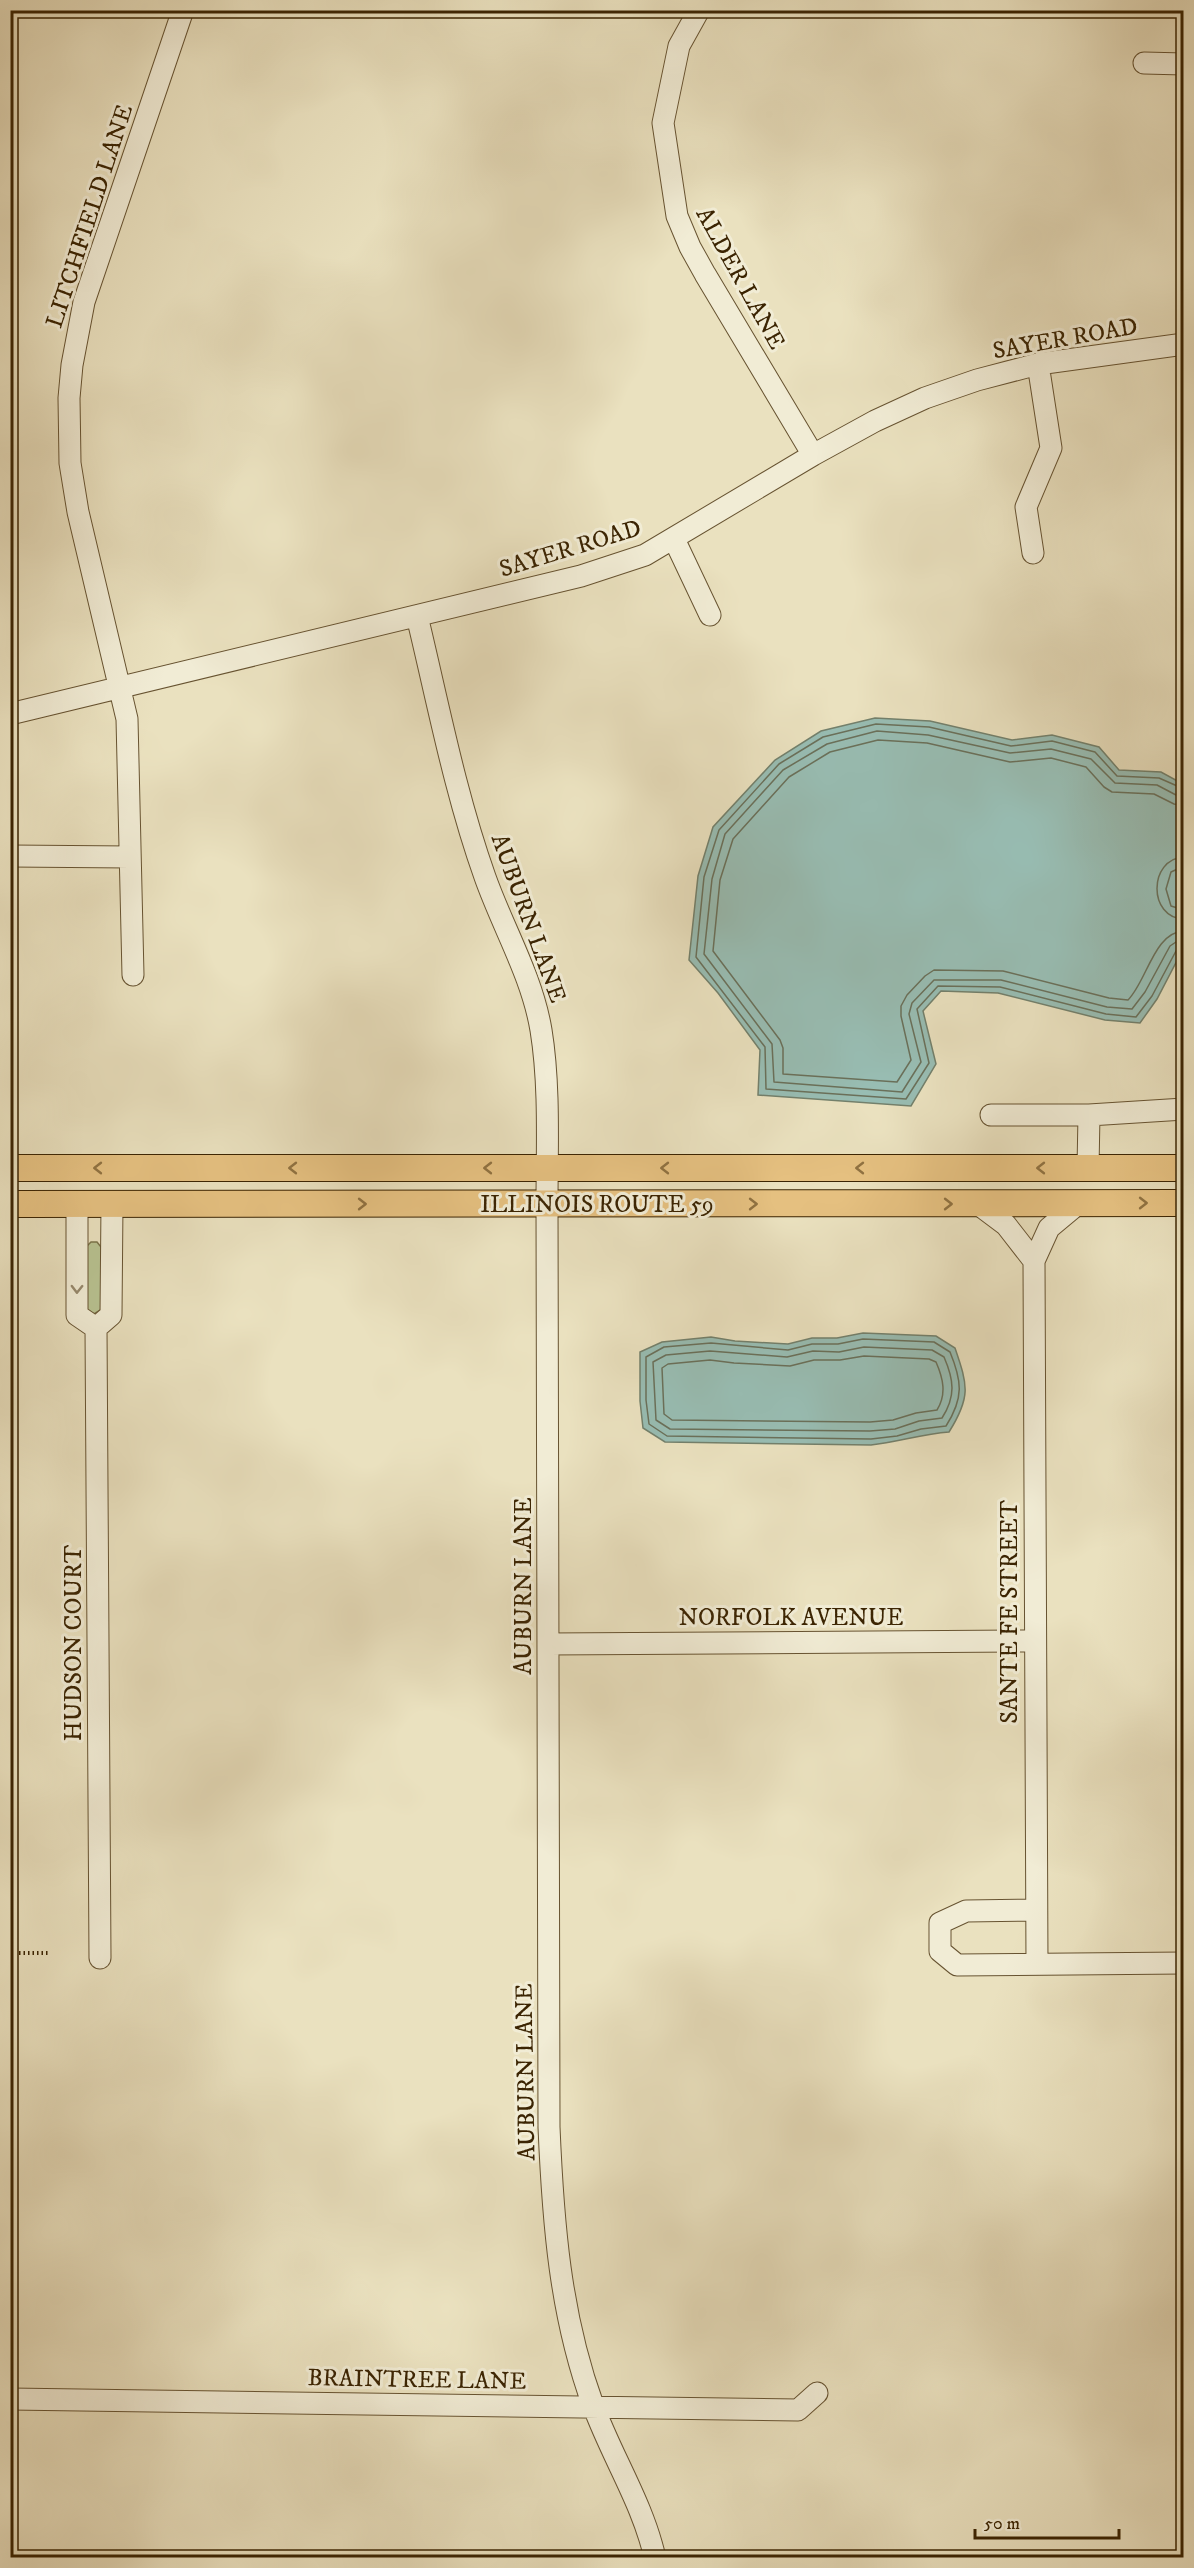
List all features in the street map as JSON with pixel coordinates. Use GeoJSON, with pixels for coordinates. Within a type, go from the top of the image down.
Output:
{"type":"FeatureCollection","features":[{"type":"Feature","properties":{"kind":"main road","name":"ILLINOIS ROUTE 59"},"geometry":{"type":"LineString","coordinates":[[10,1168],[1184,1168]]}},
{"type":"Feature","properties":{"kind":"main road","name":"ILLINOIS ROUTE 59"},"geometry":{"type":"LineString","coordinates":[[10,1204],[1184,1203]]}},
{"type":"Feature","properties":{"kind":"street","name":"LITCHFIELD LANE"},"geometry":{"type":"LineString","coordinates":[[133,975],[127,719],[78,512],[70,463],[69,410],[72,365],[84,302],[183,10]]}},
{"type":"Feature","properties":{"kind":"street","name":"ALDER LANE"},"geometry":{"type":"LineString","coordinates":[[699,10],[679,46],[663,123],[677,216],[705,274],[813,455]]}},
{"type":"Feature","properties":{"kind":"street"},"geometry":{"type":"LineString","coordinates":[[1144,63],[1184,64]]}},
{"type":"Feature","properties":{"kind":"street","name":"SAYER ROAD"},"geometry":{"type":"LineString","coordinates":[[10,714],[582,576],[645,555],[813,455],[875,421],[925,398],[977,380],[1038,364],[1184,344]]}},
{"type":"Feature","properties":{"kind":"street"},"geometry":{"type":"LineString","coordinates":[[1033,553],[1026,507],[1050,448],[1038,364]]}},
{"type":"Feature","properties":{"kind":"street"},"geometry":{"type":"LineString","coordinates":[[674,539],[710,615]]}},
{"type":"Feature","properties":{"kind":"street","name":"AUBURN LANE"},"geometry":{"type":"LineString","coordinates":[[417,616],[467,819],[485,877],[529,984],[537,1012],[544,1060],[547,1168],[549,2127],[552,2183],[562,2293],[580,2367],[594,2407],[640,2513],[655,2558]]}},
{"type":"Feature","properties":{"kind":"street"},"geometry":{"type":"LineString","coordinates":[[10,856],[130,857]]}},
{"type":"Feature","properties":{"kind":"street"},"geometry":{"type":"LineString","coordinates":[[991,1114],[1089,1115],[1184,1109]]}},
{"type":"Feature","properties":{"kind":"street"},"geometry":{"type":"LineString","coordinates":[[1088,1168],[1089,1115]]}},
{"type":"Feature","properties":{"kind":"street","name":"SANTE FE STREET"},"geometry":{"type":"LineString","coordinates":[[1037,1964],[1034,1261],[1049,1228],[1079,1203]]}},
{"type":"Feature","properties":{"kind":"street"},"geometry":{"type":"LineString","coordinates":[[77,1204],[77,1315],[96,1328],[111,1315],[112,1204]]}},
{"type":"Feature","properties":{"kind":"street"},"geometry":{"type":"LineString","coordinates":[[978,1204],[1006,1225],[1034,1261]]}},
{"type":"Feature","properties":{"kind":"street","name":"HUDSON COURT"},"geometry":{"type":"LineString","coordinates":[[96,1328],[100,1958]]}},
{"type":"Feature","properties":{"kind":"street","name":"NORFOLK AVENUE"},"geometry":{"type":"LineString","coordinates":[[548,1644],[1034,1641]]}},
{"type":"Feature","properties":{"kind":"street"},"geometry":{"type":"LineString","coordinates":[[1035,1910],[966,1911],[940,1923],[939,1952],[957,1965],[1184,1963]]}},
{"type":"Feature","properties":{"kind":"street","name":"BRAINTREE LANE"},"geometry":{"type":"LineString","coordinates":[[10,2398],[798,2410],[817,2393]]}},
{"type":"Feature","properties":{"kind":"path"},"geometry":{"type":"LineString","coordinates":[[10,1953],[50,1953]]}},
{"type":"Feature","properties":{"kind":"green space"},"geometry":{"type":"Polygon","coordinates":[[[91,1242],[97,1242],[101,1247],[102,1309],[94,1314],[87,1310],[87,1246],[91,1242]]]}},
{"type":"Feature","properties":{"kind":"water"},"geometry":{"type":"Polygon","coordinates":[[[875,718],[930,721],[1012,740],[1052,735],[1099,747],[1119,770],[1161,772],[1183,784],[1183,862],[1179,889],[1183,911],[1183,949],[1157,999],[1140,1023],[1105,1020],[998,993],[941,991],[923,1011],[936,1064],[911,1106],[758,1095],[760,1050],[718,993],[689,960],[698,876],[713,827],[775,760],[821,731],[875,718]]]}},
{"type":"Feature","properties":{"kind":"water"},"geometry":{"type":"Polygon","coordinates":[[[863,1333],[936,1336],[955,1348],[963,1372],[965,1391],[961,1409],[949,1432],[871,1445],[665,1442],[643,1428],[640,1401],[640,1352],[662,1342],[711,1337],[735,1341],[788,1344],[812,1338],[837,1338],[863,1333]]]}}]}
